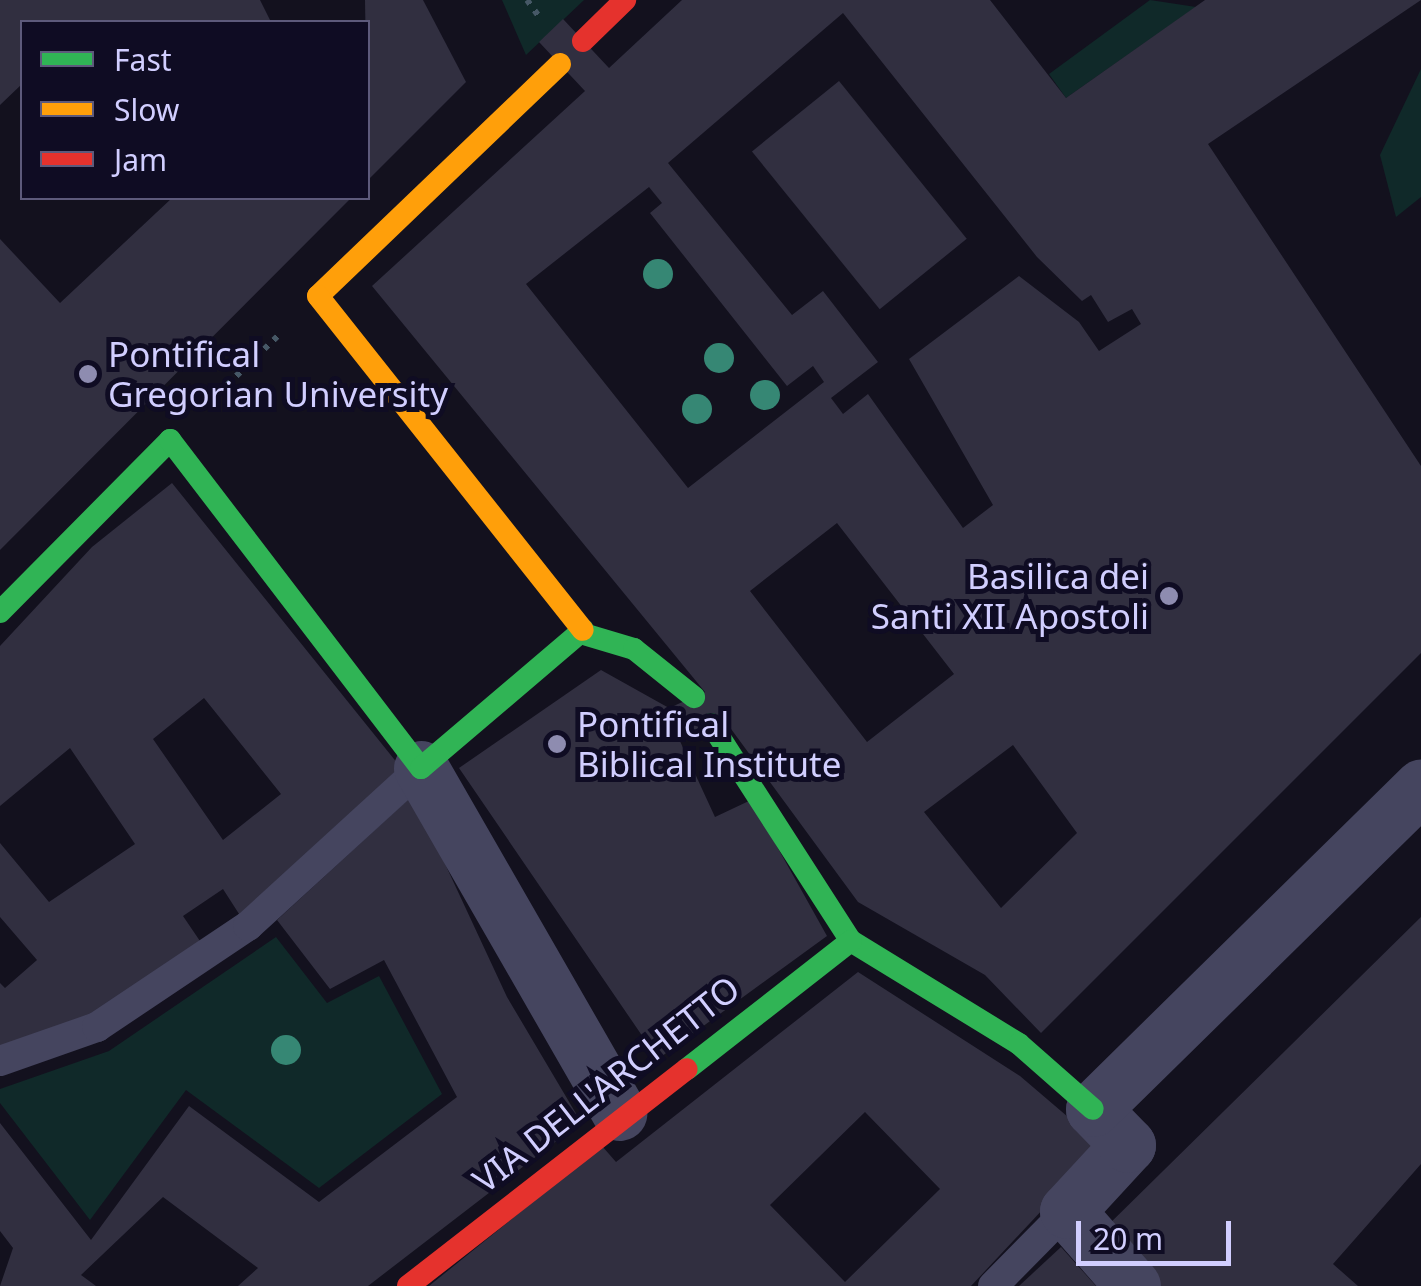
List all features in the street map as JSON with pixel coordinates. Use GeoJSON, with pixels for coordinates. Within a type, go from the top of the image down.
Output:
{"type":"FeatureCollection","features":[{"type":"Feature","properties":{"kind":"street"},"geometry":{"type":"LineString","coordinates":[[583,40],[625,0]]}},
{"type":"Feature","properties":{"kind":"street"},"geometry":{"type":"LineString","coordinates":[[560,64],[318,296],[587,635],[634,649],[694,697]]}},
{"type":"Feature","properties":{"kind":"street"},"geometry":{"type":"LineString","coordinates":[[0,612],[170,440],[421,768],[619,1112]]}},
{"type":"Feature","properties":{"kind":"street"},"geometry":{"type":"LineString","coordinates":[[421,768],[587,635]]}},
{"type":"Feature","properties":{"kind":"street"},"geometry":{"type":"LineString","coordinates":[[711,724],[850,941],[1018,1044],[1128,1145],[1067,1211],[1133,1286]]}},
{"type":"Feature","properties":{"kind":"street"},"geometry":{"type":"LineString","coordinates":[[1093,1110],[1421,787]]}},
{"type":"Feature","properties":{"kind":"street","name":"VIA DELL'ARCHETTO"},"geometry":{"type":"LineString","coordinates":[[408,1286],[619,1112],[850,941]]}},
{"type":"Feature","properties":{"kind":"lane"},"geometry":{"type":"LineString","coordinates":[[0,1061],[97,1028],[248,926],[421,768]]}},
{"type":"Feature","properties":{"kind":"lane"},"geometry":{"type":"LineString","coordinates":[[993,1286],[1067,1211]]}},
{"type":"Feature","properties":{"kind":"path"},"geometry":{"type":"LineString","coordinates":[[170,440],[318,296]]}},
{"type":"Feature","properties":{"kind":"green space"},"geometry":{"type":"Polygon","coordinates":[[[502,0],[584,0],[526,55],[502,0]]]}},
{"type":"Feature","properties":{"kind":"green space"},"geometry":{"type":"Polygon","coordinates":[[[1150,0],[1196,7],[1066,98],[1049,74],[1150,0]]]}},
{"type":"Feature","properties":{"kind":"green space"},"geometry":{"type":"Polygon","coordinates":[[[1421,69],[1421,197],[1396,217],[1380,155],[1421,69]]]}},
{"type":"Feature","properties":{"kind":"green space"},"geometry":{"type":"Polygon","coordinates":[[[276,937],[327,1003],[379,976],[442,1094],[319,1188],[186,1090],[90,1220],[0,1103],[0,1089],[109,1051],[276,937]]]}},
{"type":"Feature","properties":{"kind":"building"},"geometry":{"type":"Polygon","coordinates":[[[0,0],[260,0],[270,20],[20,20],[20,86],[0,105],[0,0]]]}},
{"type":"Feature","properties":{"kind":"building"},"geometry":{"type":"Polygon","coordinates":[[[365,0],[423,0],[466,82],[370,178],[370,20],[365,20],[365,0]]]}},
{"type":"Feature","properties":{"kind":"building"},"geometry":{"type":"Polygon","coordinates":[[[682,0],[990,0],[1066,98],[1205,0],[1421,0],[1208,144],[1421,466],[1421,653],[1041,1033],[985,975],[858,902],[723,718],[679,739],[715,817],[751,800],[827,936],[658,1059],[459,768],[601,670],[669,708],[705,692],[372,286],[585,91],[539,42],[563,19],[609,68],[682,0]],[[843,13],[668,163],[792,315],[823,291],[878,362],[831,398],[843,414],[868,394],[963,528],[993,505],[909,359],[1019,276],[1079,322],[1099,351],[1141,324],[1132,309],[1108,322],[1091,295],[1082,301],[1037,257],[843,13]],[[649,187],[526,284],[688,488],[824,382],[813,366],[787,386],[650,213],[662,203],[649,187]],[[837,523],[750,591],[867,742],[954,674],[837,523]],[[1013,745],[924,812],[1001,908],[1077,833],[1013,745]]]}},
{"type":"Feature","properties":{"kind":"building"},"geometry":{"type":"Polygon","coordinates":[[[839,81],[967,239],[880,309],[752,151],[839,81]]]}},
{"type":"Feature","properties":{"kind":"building","name":"Pontifical Gregorian University"},"geometry":{"type":"Polygon","coordinates":[[[170,200],[349,200],[0,550],[0,239],[60,303],[170,200]]]}},
{"type":"Feature","properties":{"kind":"building"},"geometry":{"type":"Polygon","coordinates":[[[172,483],[402,769],[241,917],[223,889],[183,916],[202,944],[90,1019],[0,1049],[0,983],[5,988],[37,960],[0,917],[0,843],[49,902],[135,844],[70,748],[0,806],[0,646],[92,547],[172,483]],[[204,698],[153,739],[223,840],[281,794],[204,698]]]}},
{"type":"Feature","properties":{"kind":"building"},"geometry":{"type":"Polygon","coordinates":[[[413,795],[507,997],[581,1122],[368,1286],[238,1286],[258,1268],[163,1197],[81,1275],[96,1286],[0,1286],[13,1248],[0,1231],[0,1123],[91,1240],[189,1106],[319,1202],[457,1097],[384,960],[330,989],[277,920],[413,795]]]}},
{"type":"Feature","properties":{"kind":"building"},"geometry":{"type":"Polygon","coordinates":[[[1421,917],[1421,1164],[1333,1264],[1358,1286],[1149,1286],[1101,1232],[1421,917]]]}},
{"type":"Feature","properties":{"kind":"building"},"geometry":{"type":"Polygon","coordinates":[[[858,972],[1020,1076],[1102,1146],[971,1286],[429,1286],[602,1146],[616,1162],[858,972]],[[865,1112],[770,1205],[845,1282],[940,1189],[865,1112]]]}},
{"type":"Feature","properties":{"kind":"building"},"geometry":{"type":"Polygon","coordinates":[[[1061,1247],[1096,1286],[1019,1286],[1061,1247]]]}},
{"type":"Feature","properties":{"kind":"traffic: fast"},"geometry":{"type":"LineString","coordinates":[[0,612],[170,440],[421,768],[583,630]]}},
{"type":"Feature","properties":{"kind":"traffic: fast"},"geometry":{"type":"LineString","coordinates":[[587,635],[634,649],[694,697]]}},
{"type":"Feature","properties":{"kind":"traffic: fast"},"geometry":{"type":"LineString","coordinates":[[711,724],[851,941],[1019,1044],[1093,1109]]}},
{"type":"Feature","properties":{"kind":"traffic: fast"},"geometry":{"type":"LineString","coordinates":[[687,1069],[851,941]]}},
{"type":"Feature","properties":{"kind":"traffic: slow"},"geometry":{"type":"LineString","coordinates":[[560,64],[318,296],[583,630]]}},
{"type":"Feature","properties":{"kind":"traffic: jam"},"geometry":{"type":"LineString","coordinates":[[583,41],[625,0]]}},
{"type":"Feature","properties":{"kind":"traffic: jam"},"geometry":{"type":"LineString","coordinates":[[408,1286],[687,1069]]}},
{"type":"Feature","properties":{"kind":"place","name":"Pontifical Gregorian University"},"geometry":{"type":"Point","coordinates":[88,374]}},
{"type":"Feature","properties":{"kind":"place","name":"Basilica dei Santi XII Apostoli"},"geometry":{"type":"Point","coordinates":[1169,596]}},
{"type":"Feature","properties":{"kind":"place","name":"Pontifical Biblical Institute"},"geometry":{"type":"Point","coordinates":[557,744]}}]}
